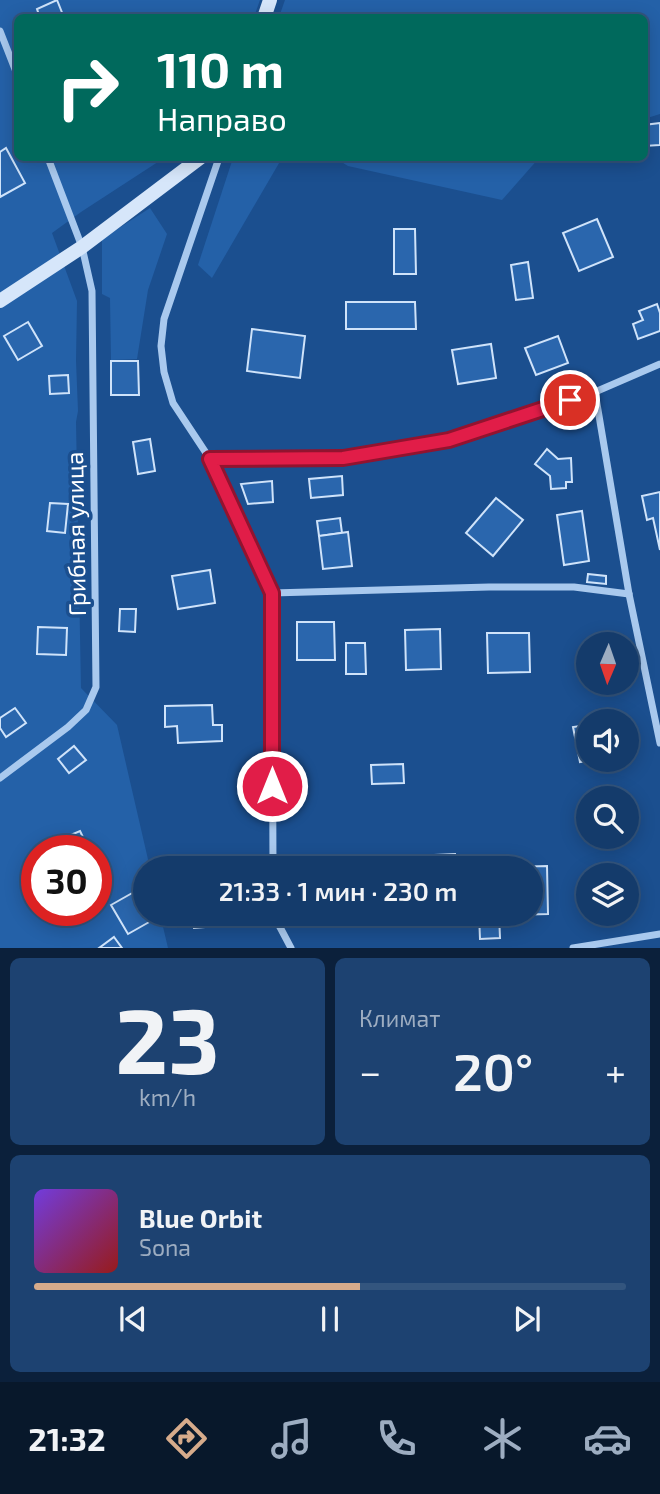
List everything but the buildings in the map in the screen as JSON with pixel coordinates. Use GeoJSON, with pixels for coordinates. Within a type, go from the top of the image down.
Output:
{"type":"FeatureCollection","features":[{"type":"Feature","properties":{"kind":"street"},"geometry":{"type":"LineString","coordinates":[[0,31],[14,67]]}},
{"type":"Feature","properties":{"kind":"street","name":"Грибная улица"},"geometry":{"type":"LineString","coordinates":[[0,778],[68,727],[86,710],[96,687],[92,291],[82,247],[49,161]]}},
{"type":"Feature","properties":{"kind":"street"},"geometry":{"type":"LineString","coordinates":[[0,301],[82,247],[196,161]]}},
{"type":"Feature","properties":{"kind":"street"},"geometry":{"type":"LineString","coordinates":[[218,161],[164,319],[161,346],[164,372],[173,403],[210,459],[272,593],[272,856]]}},
{"type":"Feature","properties":{"kind":"street"},"geometry":{"type":"LineString","coordinates":[[210,459],[343,458],[449,440],[595,392],[660,365]]}},
{"type":"Feature","properties":{"kind":"street"},"geometry":{"type":"LineString","coordinates":[[595,392],[629,594],[660,743]]}},
{"type":"Feature","properties":{"kind":"street"},"geometry":{"type":"LineString","coordinates":[[272,593],[574,587],[629,594]]}},
{"type":"Feature","properties":{"kind":"street"},"geometry":{"type":"LineString","coordinates":[[279,926],[291,948]]}},
{"type":"Feature","properties":{"kind":"street"},"geometry":{"type":"LineString","coordinates":[[573,948],[660,934]]}},
{"type":"Feature","properties":{"kind":"shaded area"},"geometry":{"type":"Polygon","coordinates":[[[0,0],[260,0],[255,14],[14,14],[14,161],[159,161],[52,233],[77,301],[76,422],[81,688],[117,725],[147,856],[133,856],[133,926],[163,926],[168,948],[0,948],[0,0]]]}},
{"type":"Feature","properties":{"kind":"shaded area"},"geometry":{"type":"Polygon","coordinates":[[[285,0],[660,0],[660,114],[648,118],[648,14],[280,14],[285,0]]]}},
{"type":"Feature","properties":{"kind":"shaded area"},"geometry":{"type":"Polygon","coordinates":[[[232,161],[280,161],[212,278],[198,265],[232,161]]]}},
{"type":"Feature","properties":{"kind":"shaded area"},"geometry":{"type":"Polygon","coordinates":[[[340,161],[536,161],[502,200],[348,166],[340,161]]]}},
{"type":"Feature","properties":{"kind":"shaded area"},"geometry":{"type":"Polygon","coordinates":[[[150,208],[167,234],[148,290],[137,359],[111,360],[110,298],[102,294],[102,239],[150,208]]]}},
{"type":"Feature","properties":{"kind":"route"},"geometry":{"type":"LineString","coordinates":[[272,786],[272,593],[210,459],[343,458],[449,440],[570,400]]}}]}
